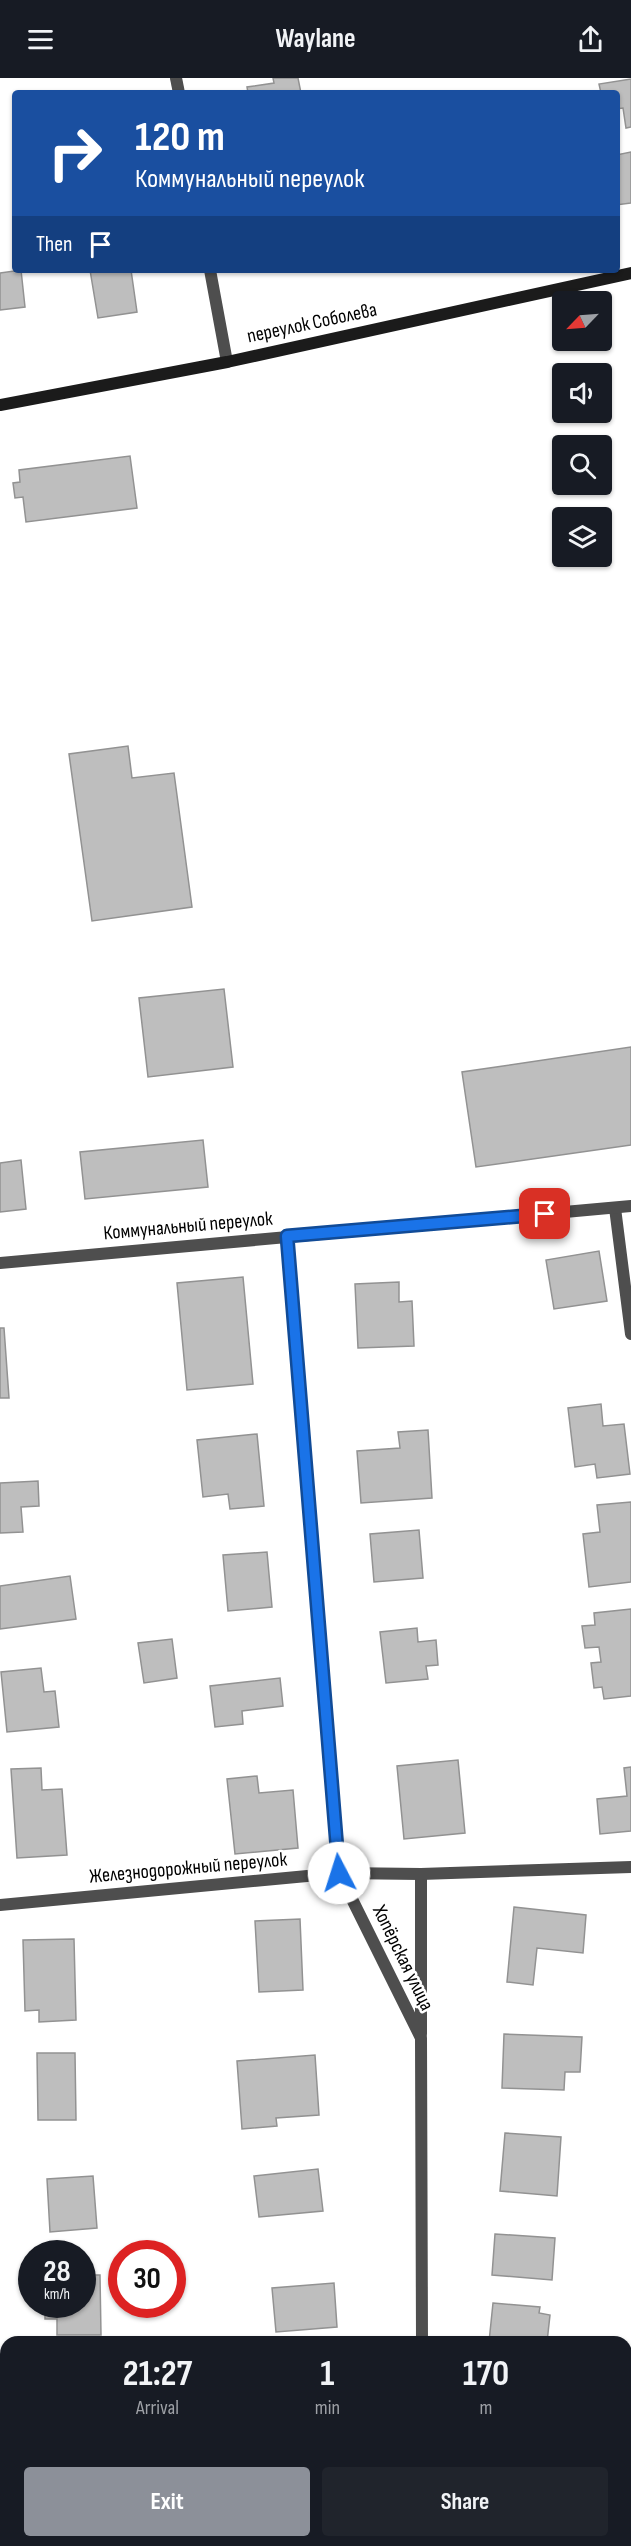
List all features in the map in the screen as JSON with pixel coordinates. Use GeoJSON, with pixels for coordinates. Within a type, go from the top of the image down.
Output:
{"type":"FeatureCollection","features":[{"type":"Feature","properties":{"kind":"main road","name":"переулок Соболева"},"geometry":{"type":"LineString","coordinates":[[0,405],[227,362],[631,273]]}},
{"type":"Feature","properties":{"kind":"street"},"geometry":{"type":"LineString","coordinates":[[211,273],[227,362]]}},
{"type":"Feature","properties":{"kind":"street","name":"Коммунальный переулок"},"geometry":{"type":"LineString","coordinates":[[0,1263],[631,1206]]}},
{"type":"Feature","properties":{"kind":"street"},"geometry":{"type":"LineString","coordinates":[[615,1208],[631,1334]]}},
{"type":"Feature","properties":{"kind":"street","name":"Хопёрская улица"},"geometry":{"type":"LineString","coordinates":[[287,1236],[339,1873],[421,2038],[422,2336]]}},
{"type":"Feature","properties":{"kind":"street","name":"Железнодорожный переулок"},"geometry":{"type":"LineString","coordinates":[[0,1905],[339,1873],[421,1874],[631,1867]]}},
{"type":"Feature","properties":{"kind":"street"},"geometry":{"type":"LineString","coordinates":[[421,1874],[421,2038]]}},
{"type":"Feature","properties":{"kind":"building"},"geometry":{"type":"Polygon","coordinates":[[[273,78],[298,78],[300,90],[248,90],[247,87],[274,83],[273,78]]]}},
{"type":"Feature","properties":{"kind":"building"},"geometry":{"type":"Polygon","coordinates":[[[631,79],[631,127],[626,128],[623,108],[620,108],[620,90],[600,90],[599,84],[631,79]]]}},
{"type":"Feature","properties":{"kind":"building"},"geometry":{"type":"Polygon","coordinates":[[[631,152],[631,203],[620,204],[620,154],[631,152]]]}},
{"type":"Feature","properties":{"kind":"building"},"geometry":{"type":"Polygon","coordinates":[[[0,273],[21,273],[25,307],[0,310],[0,273]]]}},
{"type":"Feature","properties":{"kind":"building"},"geometry":{"type":"Polygon","coordinates":[[[90,273],[131,273],[137,312],[98,318],[90,273]]]}},
{"type":"Feature","properties":{"kind":"building"},"geometry":{"type":"Polygon","coordinates":[[[130,456],[137,508],[26,522],[23,497],[15,498],[13,483],[20,482],[19,470],[130,456]]]}},
{"type":"Feature","properties":{"kind":"building"},"geometry":{"type":"Polygon","coordinates":[[[128,746],[132,778],[174,773],[192,907],[92,921],[69,754],[128,746]]]}},
{"type":"Feature","properties":{"kind":"building"},"geometry":{"type":"Polygon","coordinates":[[[224,989],[233,1067],[148,1077],[139,998],[224,989]]]}},
{"type":"Feature","properties":{"kind":"building"},"geometry":{"type":"Polygon","coordinates":[[[631,1047],[631,1145],[476,1167],[462,1072],[631,1047]]]}},
{"type":"Feature","properties":{"kind":"building"},"geometry":{"type":"Polygon","coordinates":[[[203,1140],[208,1187],[85,1199],[80,1152],[203,1140]]]}},
{"type":"Feature","properties":{"kind":"building"},"geometry":{"type":"Polygon","coordinates":[[[21,1160],[26,1209],[0,1212],[0,1163],[21,1160]]]}},
{"type":"Feature","properties":{"kind":"building"},"geometry":{"type":"Polygon","coordinates":[[[599,1251],[607,1301],[554,1309],[546,1260],[599,1251]]]}},
{"type":"Feature","properties":{"kind":"building"},"geometry":{"type":"Polygon","coordinates":[[[243,1277],[253,1384],[187,1390],[177,1283],[243,1277]]]}},
{"type":"Feature","properties":{"kind":"building"},"geometry":{"type":"Polygon","coordinates":[[[399,1282],[399,1302],[412,1301],[414,1346],[358,1348],[355,1284],[399,1282]]]}},
{"type":"Feature","properties":{"kind":"building"},"geometry":{"type":"Polygon","coordinates":[[[0,1328],[4,1328],[9,1398],[0,1398],[0,1328]]]}},
{"type":"Feature","properties":{"kind":"building"},"geometry":{"type":"Polygon","coordinates":[[[601,1404],[603,1426],[624,1424],[630,1474],[597,1478],[595,1464],[575,1467],[568,1408],[601,1404]]]}},
{"type":"Feature","properties":{"kind":"building"},"geometry":{"type":"Polygon","coordinates":[[[428,1430],[432,1498],[361,1503],[357,1451],[400,1448],[398,1432],[428,1430]]]}},
{"type":"Feature","properties":{"kind":"building"},"geometry":{"type":"Polygon","coordinates":[[[257,1434],[264,1506],[230,1509],[228,1494],[203,1497],[197,1440],[257,1434]]]}},
{"type":"Feature","properties":{"kind":"building"},"geometry":{"type":"Polygon","coordinates":[[[38,1481],[39,1506],[21,1507],[23,1532],[0,1533],[0,1483],[38,1481]]]}},
{"type":"Feature","properties":{"kind":"building"},"geometry":{"type":"Polygon","coordinates":[[[631,1502],[631,1582],[589,1587],[583,1534],[600,1532],[597,1505],[631,1502]]]}},
{"type":"Feature","properties":{"kind":"building"},"geometry":{"type":"Polygon","coordinates":[[[419,1530],[423,1578],[374,1582],[370,1534],[419,1530]]]}},
{"type":"Feature","properties":{"kind":"building"},"geometry":{"type":"Polygon","coordinates":[[[267,1552],[272,1607],[228,1611],[223,1555],[267,1552]]]}},
{"type":"Feature","properties":{"kind":"building"},"geometry":{"type":"Polygon","coordinates":[[[70,1576],[76,1619],[0,1629],[0,1586],[70,1576]]]}},
{"type":"Feature","properties":{"kind":"building"},"geometry":{"type":"Polygon","coordinates":[[[631,1609],[631,1696],[604,1699],[602,1687],[594,1688],[591,1663],[601,1662],[599,1647],[585,1648],[582,1626],[595,1625],[594,1613],[631,1609]]]}},
{"type":"Feature","properties":{"kind":"building"},"geometry":{"type":"Polygon","coordinates":[[[417,1628],[418,1642],[436,1640],[438,1665],[426,1666],[428,1679],[386,1683],[380,1632],[417,1628]]]}},
{"type":"Feature","properties":{"kind":"building"},"geometry":{"type":"Polygon","coordinates":[[[172,1639],[177,1678],[144,1683],[138,1643],[172,1639]]]}},
{"type":"Feature","properties":{"kind":"building"},"geometry":{"type":"Polygon","coordinates":[[[41,1668],[44,1692],[55,1691],[59,1727],[7,1732],[1,1672],[41,1668]]]}},
{"type":"Feature","properties":{"kind":"building"},"geometry":{"type":"Polygon","coordinates":[[[280,1678],[283,1706],[242,1711],[243,1724],[215,1727],[210,1686],[280,1678]]]}},
{"type":"Feature","properties":{"kind":"building"},"geometry":{"type":"Polygon","coordinates":[[[458,1760],[465,1833],[404,1839],[397,1766],[458,1760]]]}},
{"type":"Feature","properties":{"kind":"building"},"geometry":{"type":"Polygon","coordinates":[[[631,1767],[631,1831],[600,1834],[597,1799],[627,1796],[624,1768],[631,1767]]]}},
{"type":"Feature","properties":{"kind":"building"},"geometry":{"type":"Polygon","coordinates":[[[41,1768],[42,1790],[62,1789],[67,1855],[17,1858],[11,1769],[41,1768]]]}},
{"type":"Feature","properties":{"kind":"building"},"geometry":{"type":"Polygon","coordinates":[[[257,1776],[259,1793],[293,1790],[298,1848],[235,1854],[227,1779],[257,1776]]]}},
{"type":"Feature","properties":{"kind":"building"},"geometry":{"type":"Polygon","coordinates":[[[514,1907],[586,1915],[583,1953],[537,1948],[533,1985],[507,1982],[514,1907]]]}},
{"type":"Feature","properties":{"kind":"building"},"geometry":{"type":"Polygon","coordinates":[[[300,1919],[303,1990],[259,1992],[255,1921],[300,1919]]]}},
{"type":"Feature","properties":{"kind":"building"},"geometry":{"type":"Polygon","coordinates":[[[74,1939],[76,2020],[39,2022],[39,2010],[25,2011],[23,1940],[74,1939]]]}},
{"type":"Feature","properties":{"kind":"building"},"geometry":{"type":"Polygon","coordinates":[[[504,2034],[582,2037],[580,2072],[565,2072],[564,2090],[502,2088],[504,2034]]]}},
{"type":"Feature","properties":{"kind":"building"},"geometry":{"type":"Polygon","coordinates":[[[37,2053],[75,2053],[76,2120],[38,2120],[37,2053]]]}},
{"type":"Feature","properties":{"kind":"building"},"geometry":{"type":"Polygon","coordinates":[[[315,2055],[319,2115],[276,2118],[277,2126],[242,2129],[237,2061],[315,2055]]]}},
{"type":"Feature","properties":{"kind":"building"},"geometry":{"type":"Polygon","coordinates":[[[505,2133],[561,2137],[557,2196],[500,2191],[505,2133]]]}},
{"type":"Feature","properties":{"kind":"building"},"geometry":{"type":"Polygon","coordinates":[[[318,2169],[323,2211],[259,2217],[254,2176],[318,2169]]]}},
{"type":"Feature","properties":{"kind":"building"},"geometry":{"type":"Polygon","coordinates":[[[93,2176],[97,2228],[50,2232],[47,2179],[93,2176]]]}},
{"type":"Feature","properties":{"kind":"building"},"geometry":{"type":"Polygon","coordinates":[[[495,2234],[555,2238],[552,2280],[492,2275],[495,2234]]]}},
{"type":"Feature","properties":{"kind":"building"},"geometry":{"type":"Polygon","coordinates":[[[96,2275],[100,2275],[101,2335],[57,2335],[57,2319],[45,2319],[96,2318],[96,2275]]]}},
{"type":"Feature","properties":{"kind":"building"},"geometry":{"type":"Polygon","coordinates":[[[334,2283],[337,2327],[276,2332],[272,2288],[334,2283]]]}},
{"type":"Feature","properties":{"kind":"building"},"geometry":{"type":"Polygon","coordinates":[[[493,2303],[540,2307],[539,2313],[550,2315],[548,2336],[490,2336],[493,2303]]]}},
{"type":"Feature","properties":{"kind":"route"},"geometry":{"type":"LineString","coordinates":[[339,1873],[287,1236],[545,1214]]}}]}
